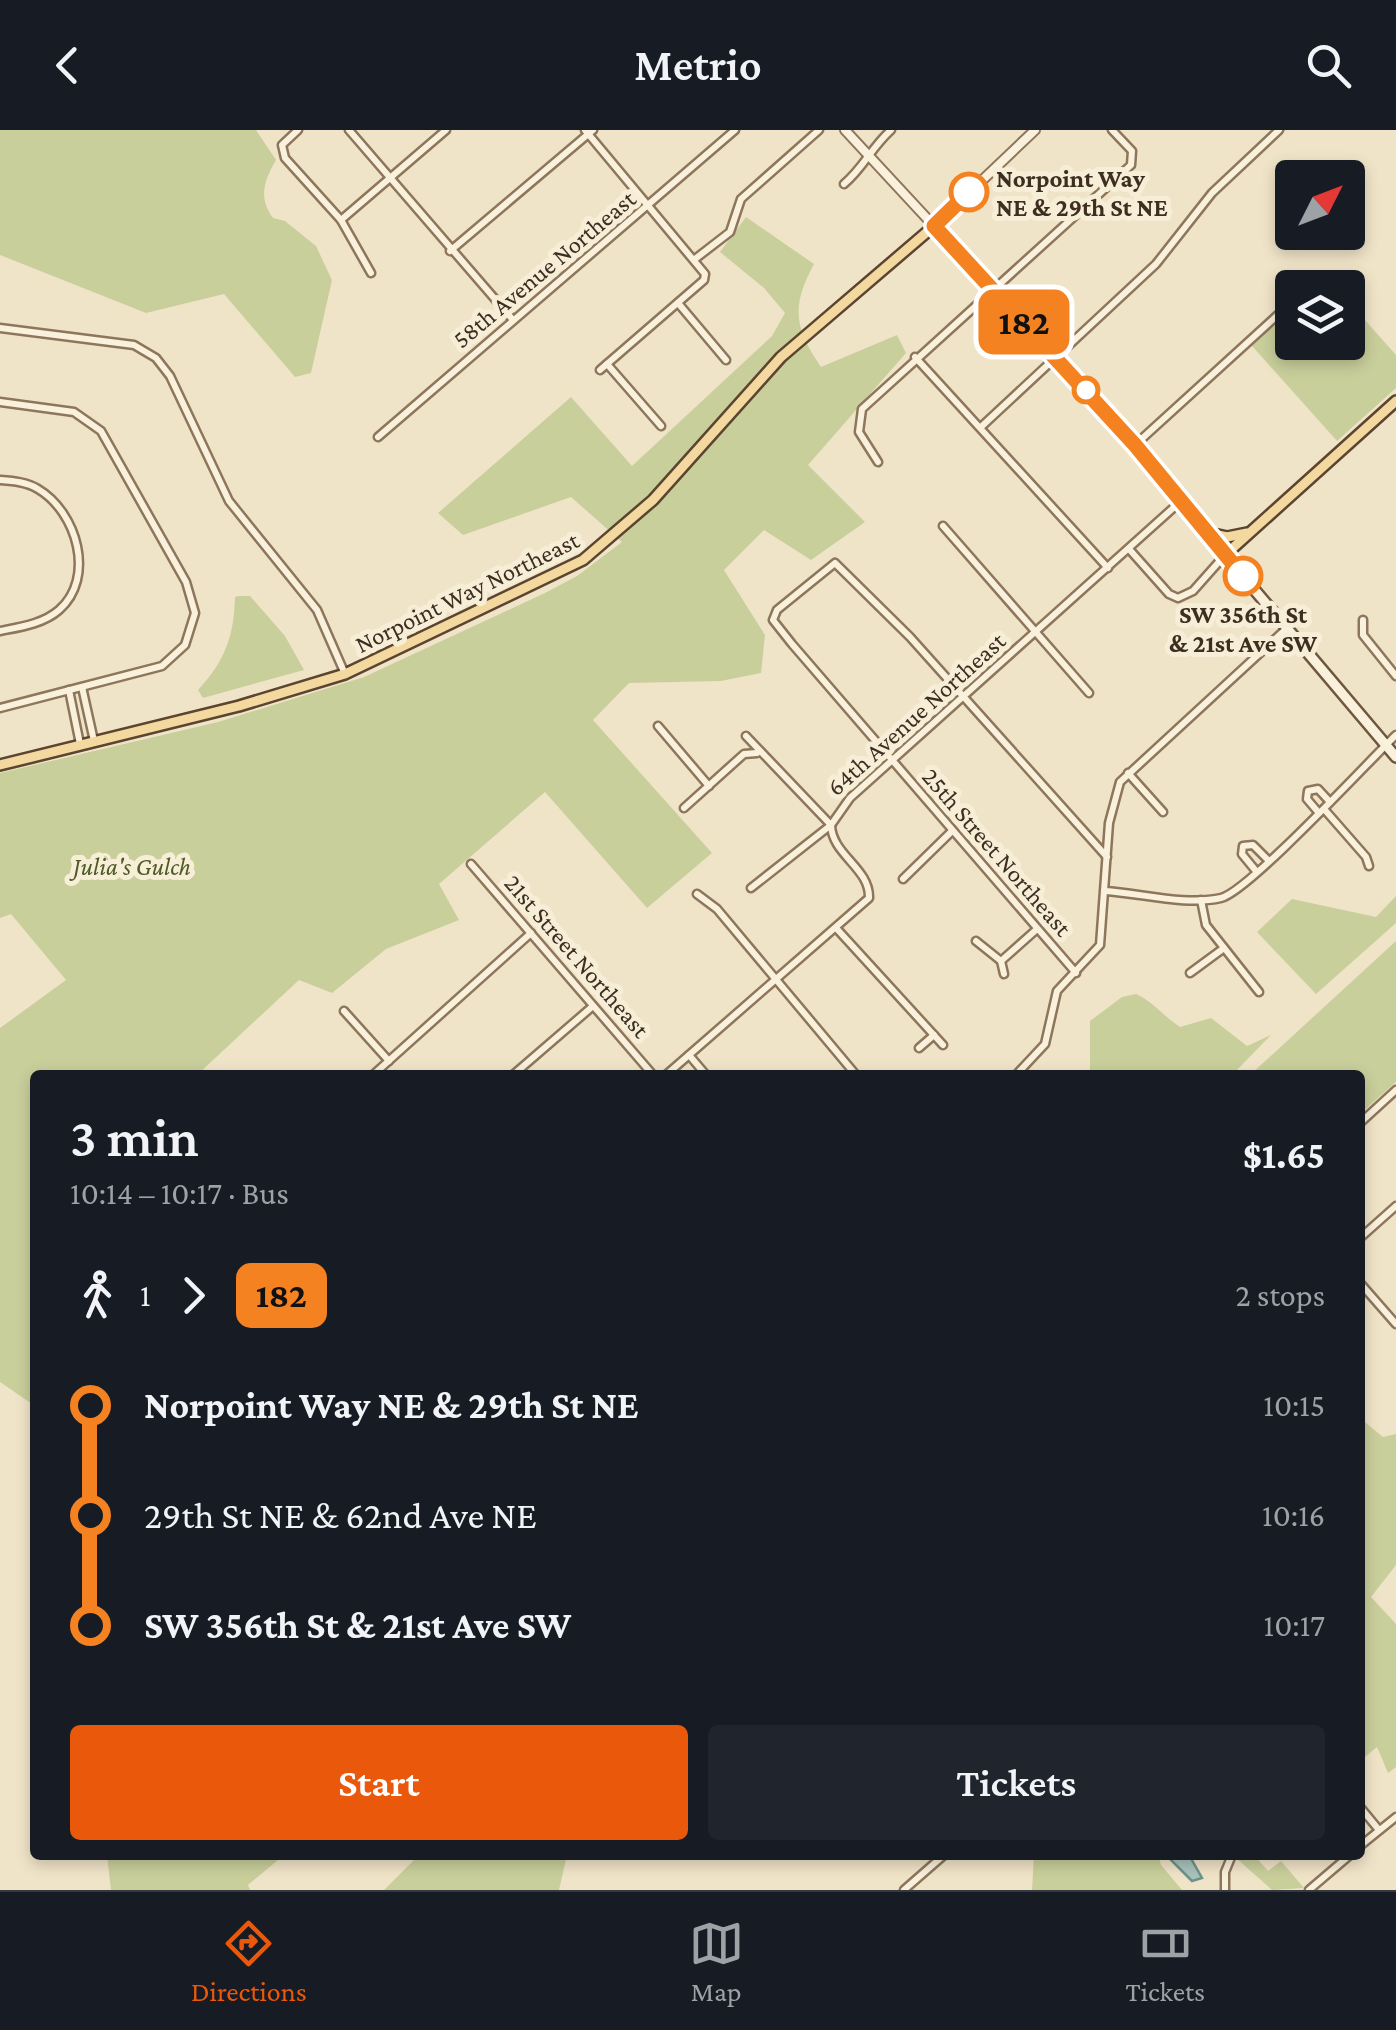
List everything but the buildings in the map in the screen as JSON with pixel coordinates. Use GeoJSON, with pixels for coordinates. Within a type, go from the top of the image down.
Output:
{"type":"FeatureCollection","features":[{"type":"Feature","properties":{"kind":"main road"},"geometry":{"type":"LineString","coordinates":[[934,226],[1122,430],[1396,757]]}},
{"type":"Feature","properties":{"kind":"main road","name":"Norpoint Way Northeast"},"geometry":{"type":"LineString","coordinates":[[0,764],[346,674],[510,598],[608,542],[654,500],[781,357],[934,226]]}},
{"type":"Feature","properties":{"kind":"main road"},"geometry":{"type":"LineString","coordinates":[[1225,555],[1396,401]]}},
{"type":"Feature","properties":{"kind":"main road"},"geometry":{"type":"LineString","coordinates":[[1206,532],[1228,537],[1251,532]]}},
{"type":"Feature","properties":{"kind":"street"},"geometry":{"type":"LineString","coordinates":[[298,130],[282,145],[284,158],[340,220],[372,273]]}},
{"type":"Feature","properties":{"kind":"street"},"geometry":{"type":"LineString","coordinates":[[349,130],[513,320]]}},
{"type":"Feature","properties":{"kind":"street"},"geometry":{"type":"LineString","coordinates":[[340,220],[446,130]]}},
{"type":"Feature","properties":{"kind":"street","name":"58th Avenue Northeast"},"geometry":{"type":"LineString","coordinates":[[378,437],[735,130]]}},
{"type":"Feature","properties":{"kind":"street"},"geometry":{"type":"LineString","coordinates":[[695,259],[730,232],[741,198],[819,130]]}},
{"type":"Feature","properties":{"kind":"street"},"geometry":{"type":"LineString","coordinates":[[844,130],[934,226]]}},
{"type":"Feature","properties":{"kind":"street"},"geometry":{"type":"LineString","coordinates":[[844,184],[867,166],[869,156],[891,130]]}},
{"type":"Feature","properties":{"kind":"street","name":"Norpoint Way Northeast"},"geometry":{"type":"LineString","coordinates":[[934,226],[1035,130]]}},
{"type":"Feature","properties":{"kind":"street"},"geometry":{"type":"LineString","coordinates":[[878,462],[857,426],[869,400],[1090,203],[1135,157],[1112,130]]}},
{"type":"Feature","properties":{"kind":"street"},"geometry":{"type":"LineString","coordinates":[[980,428],[1132,286],[1212,193],[1279,130]]}},
{"type":"Feature","properties":{"kind":"street"},"geometry":{"type":"LineString","coordinates":[[450,251],[589,131],[695,259],[705,278],[600,370]]}},
{"type":"Feature","properties":{"kind":"street"},"geometry":{"type":"LineString","coordinates":[[678,303],[726,360]]}},
{"type":"Feature","properties":{"kind":"street"},"geometry":{"type":"LineString","coordinates":[[1135,445],[1275,317]]}},
{"type":"Feature","properties":{"kind":"street"},"geometry":{"type":"LineString","coordinates":[[0,328],[134,346],[156,358],[230,501],[317,610],[346,674]]}},
{"type":"Feature","properties":{"kind":"street"},"geometry":{"type":"LineString","coordinates":[[916,357],[1108,568]]}},
{"type":"Feature","properties":{"kind":"street"},"geometry":{"type":"LineString","coordinates":[[608,364],[660,426]]}},
{"type":"Feature","properties":{"kind":"street"},"geometry":{"type":"LineString","coordinates":[[0,402],[68,411],[96,426],[194,599],[192,630],[167,663],[0,708]]}},
{"type":"Feature","properties":{"kind":"street"},"geometry":{"type":"LineString","coordinates":[[0,480],[41,490],[68,527],[81,558],[77,586],[57,612],[0,632]]}},
{"type":"Feature","properties":{"kind":"street","name":"64th Avenue Northeast"},"geometry":{"type":"LineString","coordinates":[[751,888],[831,825],[840,807],[1181,501]]}},
{"type":"Feature","properties":{"kind":"street"},"geometry":{"type":"LineString","coordinates":[[943,526],[1090,693]]}},
{"type":"Feature","properties":{"kind":"street"},"geometry":{"type":"LineString","coordinates":[[1130,549],[1178,598],[1193,591],[1225,555]]}},
{"type":"Feature","properties":{"kind":"street","name":"25th Street Northeast"},"geometry":{"type":"LineString","coordinates":[[964,697],[835,563],[777,610],[773,620],[1076,973]]}},
{"type":"Feature","properties":{"kind":"street"},"geometry":{"type":"LineString","coordinates":[[1362,620],[1363,634],[1396,676]]}},
{"type":"Feature","properties":{"kind":"street"},"geometry":{"type":"LineString","coordinates":[[1024,1070],[1045,1044],[1057,991],[1100,945],[1112,802],[1128,773],[1286,629]]}},
{"type":"Feature","properties":{"kind":"street"},"geometry":{"type":"LineString","coordinates":[[82,687],[94,741]]}},
{"type":"Feature","properties":{"kind":"street"},"geometry":{"type":"LineString","coordinates":[[69,690],[80,744]]}},
{"type":"Feature","properties":{"kind":"street"},"geometry":{"type":"LineString","coordinates":[[964,697],[1107,857]]}},
{"type":"Feature","properties":{"kind":"street"},"geometry":{"type":"LineString","coordinates":[[658,726],[710,786]]}},
{"type":"Feature","properties":{"kind":"street"},"geometry":{"type":"LineString","coordinates":[[1105,891],[1201,900],[1224,897],[1324,808],[1396,734]]}},
{"type":"Feature","properties":{"kind":"street"},"geometry":{"type":"LineString","coordinates":[[672,1070],[864,906],[870,892],[834,842],[831,825],[820,819],[757,753],[746,736]]}},
{"type":"Feature","properties":{"kind":"street"},"geometry":{"type":"LineString","coordinates":[[684,808],[744,754],[757,753]]}},
{"type":"Feature","properties":{"kind":"street"},"geometry":{"type":"LineString","coordinates":[[1128,773],[1163,812]]}},
{"type":"Feature","properties":{"kind":"street"},"geometry":{"type":"LineString","coordinates":[[1324,808],[1366,857],[1369,866]]}},
{"type":"Feature","properties":{"kind":"street"},"geometry":{"type":"LineString","coordinates":[[903,879],[949,838],[951,830]]}},
{"type":"Feature","properties":{"kind":"street"},"geometry":{"type":"LineString","coordinates":[[1256,871],[1243,857],[1243,846],[1253,844],[1268,860]]}},
{"type":"Feature","properties":{"kind":"street","name":"21st Street Northeast"},"geometry":{"type":"LineString","coordinates":[[471,864],[649,1070]]}},
{"type":"Feature","properties":{"kind":"street"},"geometry":{"type":"LineString","coordinates":[[697,894],[717,908],[852,1070]]}},
{"type":"Feature","properties":{"kind":"street"},"geometry":{"type":"LineString","coordinates":[[1201,900],[1206,925],[1259,992]]}},
{"type":"Feature","properties":{"kind":"street"},"geometry":{"type":"LineString","coordinates":[[838,929],[943,1045]]}},
{"type":"Feature","properties":{"kind":"street"},"geometry":{"type":"LineString","coordinates":[[1002,961],[1037,929]]}},
{"type":"Feature","properties":{"kind":"street"},"geometry":{"type":"LineString","coordinates":[[380,1070],[531,933]]}},
{"type":"Feature","properties":{"kind":"street"},"geometry":{"type":"LineString","coordinates":[[976,942],[1002,961],[1004,974]]}},
{"type":"Feature","properties":{"kind":"street"},"geometry":{"type":"LineString","coordinates":[[1190,973],[1224,948]]}},
{"type":"Feature","properties":{"kind":"street"},"geometry":{"type":"LineString","coordinates":[[519,1070],[593,1006]]}},
{"type":"Feature","properties":{"kind":"street"},"geometry":{"type":"LineString","coordinates":[[344,1011],[390,1061]]}},
{"type":"Feature","properties":{"kind":"street"},"geometry":{"type":"LineString","coordinates":[[919,1048],[934,1035]]}},
{"type":"Feature","properties":{"kind":"street"},"geometry":{"type":"LineString","coordinates":[[689,1055],[702,1070]]}},
{"type":"Feature","properties":{"kind":"street"},"geometry":{"type":"LineString","coordinates":[[1365,1118],[1396,1090]]}},
{"type":"Feature","properties":{"kind":"street"},"geometry":{"type":"LineString","coordinates":[[1365,1234],[1396,1206]]}},
{"type":"Feature","properties":{"kind":"street"},"geometry":{"type":"LineString","coordinates":[[1365,1288],[1395,1320]]}},
{"type":"Feature","properties":{"kind":"street"},"geometry":{"type":"LineString","coordinates":[[1365,1813],[1378,1830]]}},
{"type":"Feature","properties":{"kind":"street"},"geometry":{"type":"LineString","coordinates":[[1365,1842],[1396,1817]]}},
{"type":"Feature","properties":{"kind":"street"},"geometry":{"type":"LineString","coordinates":[[904,1890],[938,1860]]}},
{"type":"Feature","properties":{"kind":"street"},"geometry":{"type":"LineString","coordinates":[[1226,1890],[1224,1881],[1230,1860]]}},
{"type":"Feature","properties":{"kind":"street"},"geometry":{"type":"LineString","coordinates":[[1310,1890],[1344,1860]]}},
{"type":"Feature","properties":{"kind":"green space"},"geometry":{"type":"Polygon","coordinates":[[[0,130],[256,130],[276,160],[264,189],[268,210],[273,218],[285,221],[316,246],[332,280],[311,373],[295,377],[224,294],[146,313],[0,255],[0,130]]]}},
{"type":"Feature","properties":{"kind":"green space","name":"Julia's Gulch"},"geometry":{"type":"Polygon","coordinates":[[[746,217],[814,264],[802,293],[799,317],[805,340],[821,367],[897,335],[906,353],[808,465],[865,522],[811,560],[764,530],[724,570],[765,635],[761,673],[721,681],[629,683],[593,720],[712,853],[647,908],[545,792],[439,884],[459,920],[386,949],[332,993],[299,980],[202,1070],[30,1070],[30,1403],[0,1382],[0,1028],[66,980],[11,914],[0,918],[0,773],[218,722],[364,677],[577,576],[622,542],[571,497],[463,535],[438,513],[571,397],[632,466],[772,336],[785,313],[764,288],[720,252],[746,217]]]}},
{"type":"Feature","properties":{"kind":"green space"},"geometry":{"type":"Polygon","coordinates":[[[1365,320],[1396,355],[1396,388],[1337,441],[1252,346],[1275,325],[1275,360],[1365,360],[1365,320]]]}},
{"type":"Feature","properties":{"kind":"green space"},"geometry":{"type":"Polygon","coordinates":[[[250,596],[285,636],[304,670],[203,698],[198,690],[226,647],[235,597],[250,596]]]}},
{"type":"Feature","properties":{"kind":"green space"},"geometry":{"type":"Polygon","coordinates":[[[1396,896],[1396,923],[1316,994],[1257,932],[1292,899],[1376,917],[1396,896]]]}},
{"type":"Feature","properties":{"kind":"green space"},"geometry":{"type":"Polygon","coordinates":[[[1396,941],[1396,1082],[1365,1110],[1365,1070],[1255,1070],[1396,941]]]}},
{"type":"Feature","properties":{"kind":"green space"},"geometry":{"type":"Polygon","coordinates":[[[1136,994],[1180,1027],[1211,1018],[1247,1046],[1271,1035],[1237,1070],[1090,1070],[1090,1021],[1122,997],[1136,994]]]}},
{"type":"Feature","properties":{"kind":"green space"},"geometry":{"type":"Polygon","coordinates":[[[1365,1422],[1383,1437],[1396,1434],[1396,1565],[1371,1597],[1396,1624],[1396,1767],[1388,1773],[1377,1747],[1365,1757],[1365,1422]]]}},
{"type":"Feature","properties":{"kind":"green space"},"geometry":{"type":"Polygon","coordinates":[[[108,1860],[278,1860],[248,1885],[250,1890],[111,1890],[108,1860]]]}},
{"type":"Feature","properties":{"kind":"green space"},"geometry":{"type":"Polygon","coordinates":[[[414,1860],[566,1860],[559,1890],[384,1890],[414,1860]]]}},
{"type":"Feature","properties":{"kind":"green space"},"geometry":{"type":"Polygon","coordinates":[[[1034,1860],[1160,1860],[1182,1890],[1032,1890],[1034,1860]]]}},
{"type":"Feature","properties":{"kind":"green space"},"geometry":{"type":"Polygon","coordinates":[[[1238,1860],[1258,1860],[1268,1871],[1281,1861],[1304,1888],[1272,1890],[1238,1860]]]}},
{"type":"Feature","properties":{"kind":"water"},"geometry":{"type":"Polygon","coordinates":[[[1171,1860],[1192,1860],[1202,1878],[1192,1881],[1171,1860]]]}},
{"type":"Feature","properties":{"kind":"bus line","name":"182"},"geometry":{"type":"LineString","coordinates":[[969,192],[934,226],[1057,356],[1243,576]]}},
{"type":"Feature","properties":{"kind":"place","name":"Norpoint Way NE & 29th St NE"},"geometry":{"type":"Point","coordinates":[969,192]}},
{"type":"Feature","properties":{"kind":"place","name":"SW 356th St & 21st Ave SW"},"geometry":{"type":"Point","coordinates":[1243,576]}}]}
